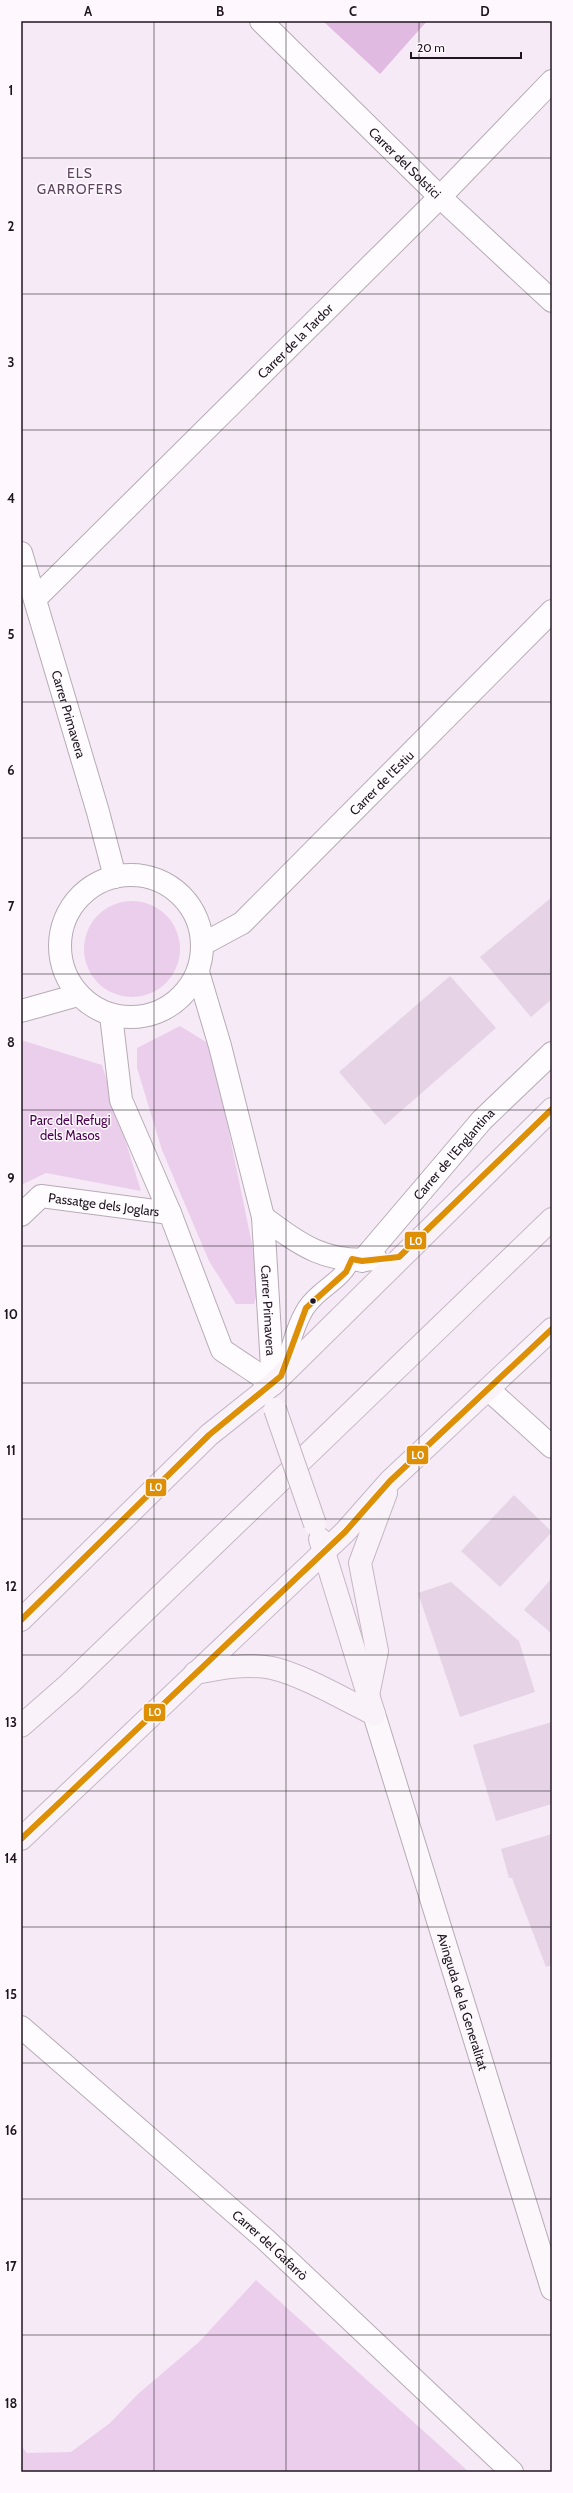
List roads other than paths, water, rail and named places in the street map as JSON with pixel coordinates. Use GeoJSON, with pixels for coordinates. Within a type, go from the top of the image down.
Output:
{"type":"FeatureCollection","features":[{"type":"Feature","properties":{"kind":"main road"},"geometry":{"type":"LineString","coordinates":[[21,1620],[209,1435],[277,1380],[399,1257],[552,1109]]}},
{"type":"Feature","properties":{"kind":"main road"},"geometry":{"type":"LineString","coordinates":[[21,1726],[75,1678],[552,1219]]}},
{"type":"Feature","properties":{"kind":"main road"},"geometry":{"type":"LineString","coordinates":[[21,1839],[324,1550],[345,1532],[390,1481],[489,1390],[552,1329]]}},
{"type":"Feature","properties":{"kind":"main road"},"geometry":{"type":"LineString","coordinates":[[277,1380],[275,1409],[324,1550],[371,1704]]}},
{"type":"Feature","properties":{"kind":"main road"},"geometry":{"type":"LineString","coordinates":[[371,1704],[377,1651],[360,1563],[390,1481]]}},
{"type":"Feature","properties":{"kind":"main road"},"geometry":{"type":"LineString","coordinates":[[195,1673],[231,1666],[272,1668],[371,1704]]}},
{"type":"Feature","properties":{"kind":"street","name":"Carrer del Solstici"},"geometry":{"type":"LineString","coordinates":[[261,21],[440,197],[552,301]]}},
{"type":"Feature","properties":{"kind":"street","name":"Carrer de la Tardor"},"geometry":{"type":"LineString","coordinates":[[36,598],[440,197],[552,81]]}},
{"type":"Feature","properties":{"kind":"street","name":"Carrer Primavera"},"geometry":{"type":"LineString","coordinates":[[21,553],[36,598],[115,877]]}},
{"type":"Feature","properties":{"kind":"street","name":"Carrer de l'Estiu"},"geometry":{"type":"LineString","coordinates":[[203,944],[242,923],[552,611]]}},
{"type":"Feature","properties":{"kind":"street"},"geometry":{"type":"LineString","coordinates":[[115,877],[150,877],[169,886],[184,898],[196,916],[203,944],[198,972],[185,993],[162,1011],[138,1017],[112,1015],[78,995],[73,989],[60,957],[61,932],[70,908],[87,890],[115,877]]}},
{"type":"Feature","properties":{"kind":"street","name":"Carrer Primavera"},"geometry":{"type":"LineString","coordinates":[[198,972],[220,1046],[263,1217],[277,1380]]}},
{"type":"Feature","properties":{"kind":"street"},"geometry":{"type":"LineString","coordinates":[[21,1012],[78,995]]}},
{"type":"Feature","properties":{"kind":"street","name":"Carrer Primavera"},"geometry":{"type":"LineString","coordinates":[[112,1015],[121,1100],[170,1213],[222,1350],[277,1380]]}},
{"type":"Feature","properties":{"kind":"street","name":"Carrer de l'Englantina"},"geometry":{"type":"LineString","coordinates":[[357,1260],[482,1120],[552,1053]]}},
{"type":"Feature","properties":{"kind":"street","name":"Passatge dels Joglars"},"geometry":{"type":"LineString","coordinates":[[21,1215],[41,1196],[170,1213]]}},
{"type":"Feature","properties":{"kind":"street"},"geometry":{"type":"LineString","coordinates":[[263,1217],[302,1246],[326,1256],[357,1260],[399,1257]]}},
{"type":"Feature","properties":{"kind":"street"},"geometry":{"type":"LineString","coordinates":[[489,1390],[552,1447]]}},
{"type":"Feature","properties":{"kind":"street","name":"Avinguda de la Generalitat"},"geometry":{"type":"LineString","coordinates":[[371,1704],[552,2289]]}},
{"type":"Feature","properties":{"kind":"street","name":"Carrer del Gafarrò"},"geometry":{"type":"LineString","coordinates":[[21,2027],[266,2239],[512,2472]]}},
{"type":"Feature","properties":{"kind":"lane"},"geometry":{"type":"LineString","coordinates":[[277,1380],[306,1308],[318,1295],[346,1272],[357,1260]]}},
{"type":"Feature","properties":{"kind":"district","name":"ELS GARROFERS"},"geometry":{"type":"Point","coordinates":[80,182]}},
{"type":"Feature","properties":{"kind":"park label","name":"Parc del Refugi dels Masos"},"geometry":{"type":"Point","coordinates":[70,1128]}}]}
